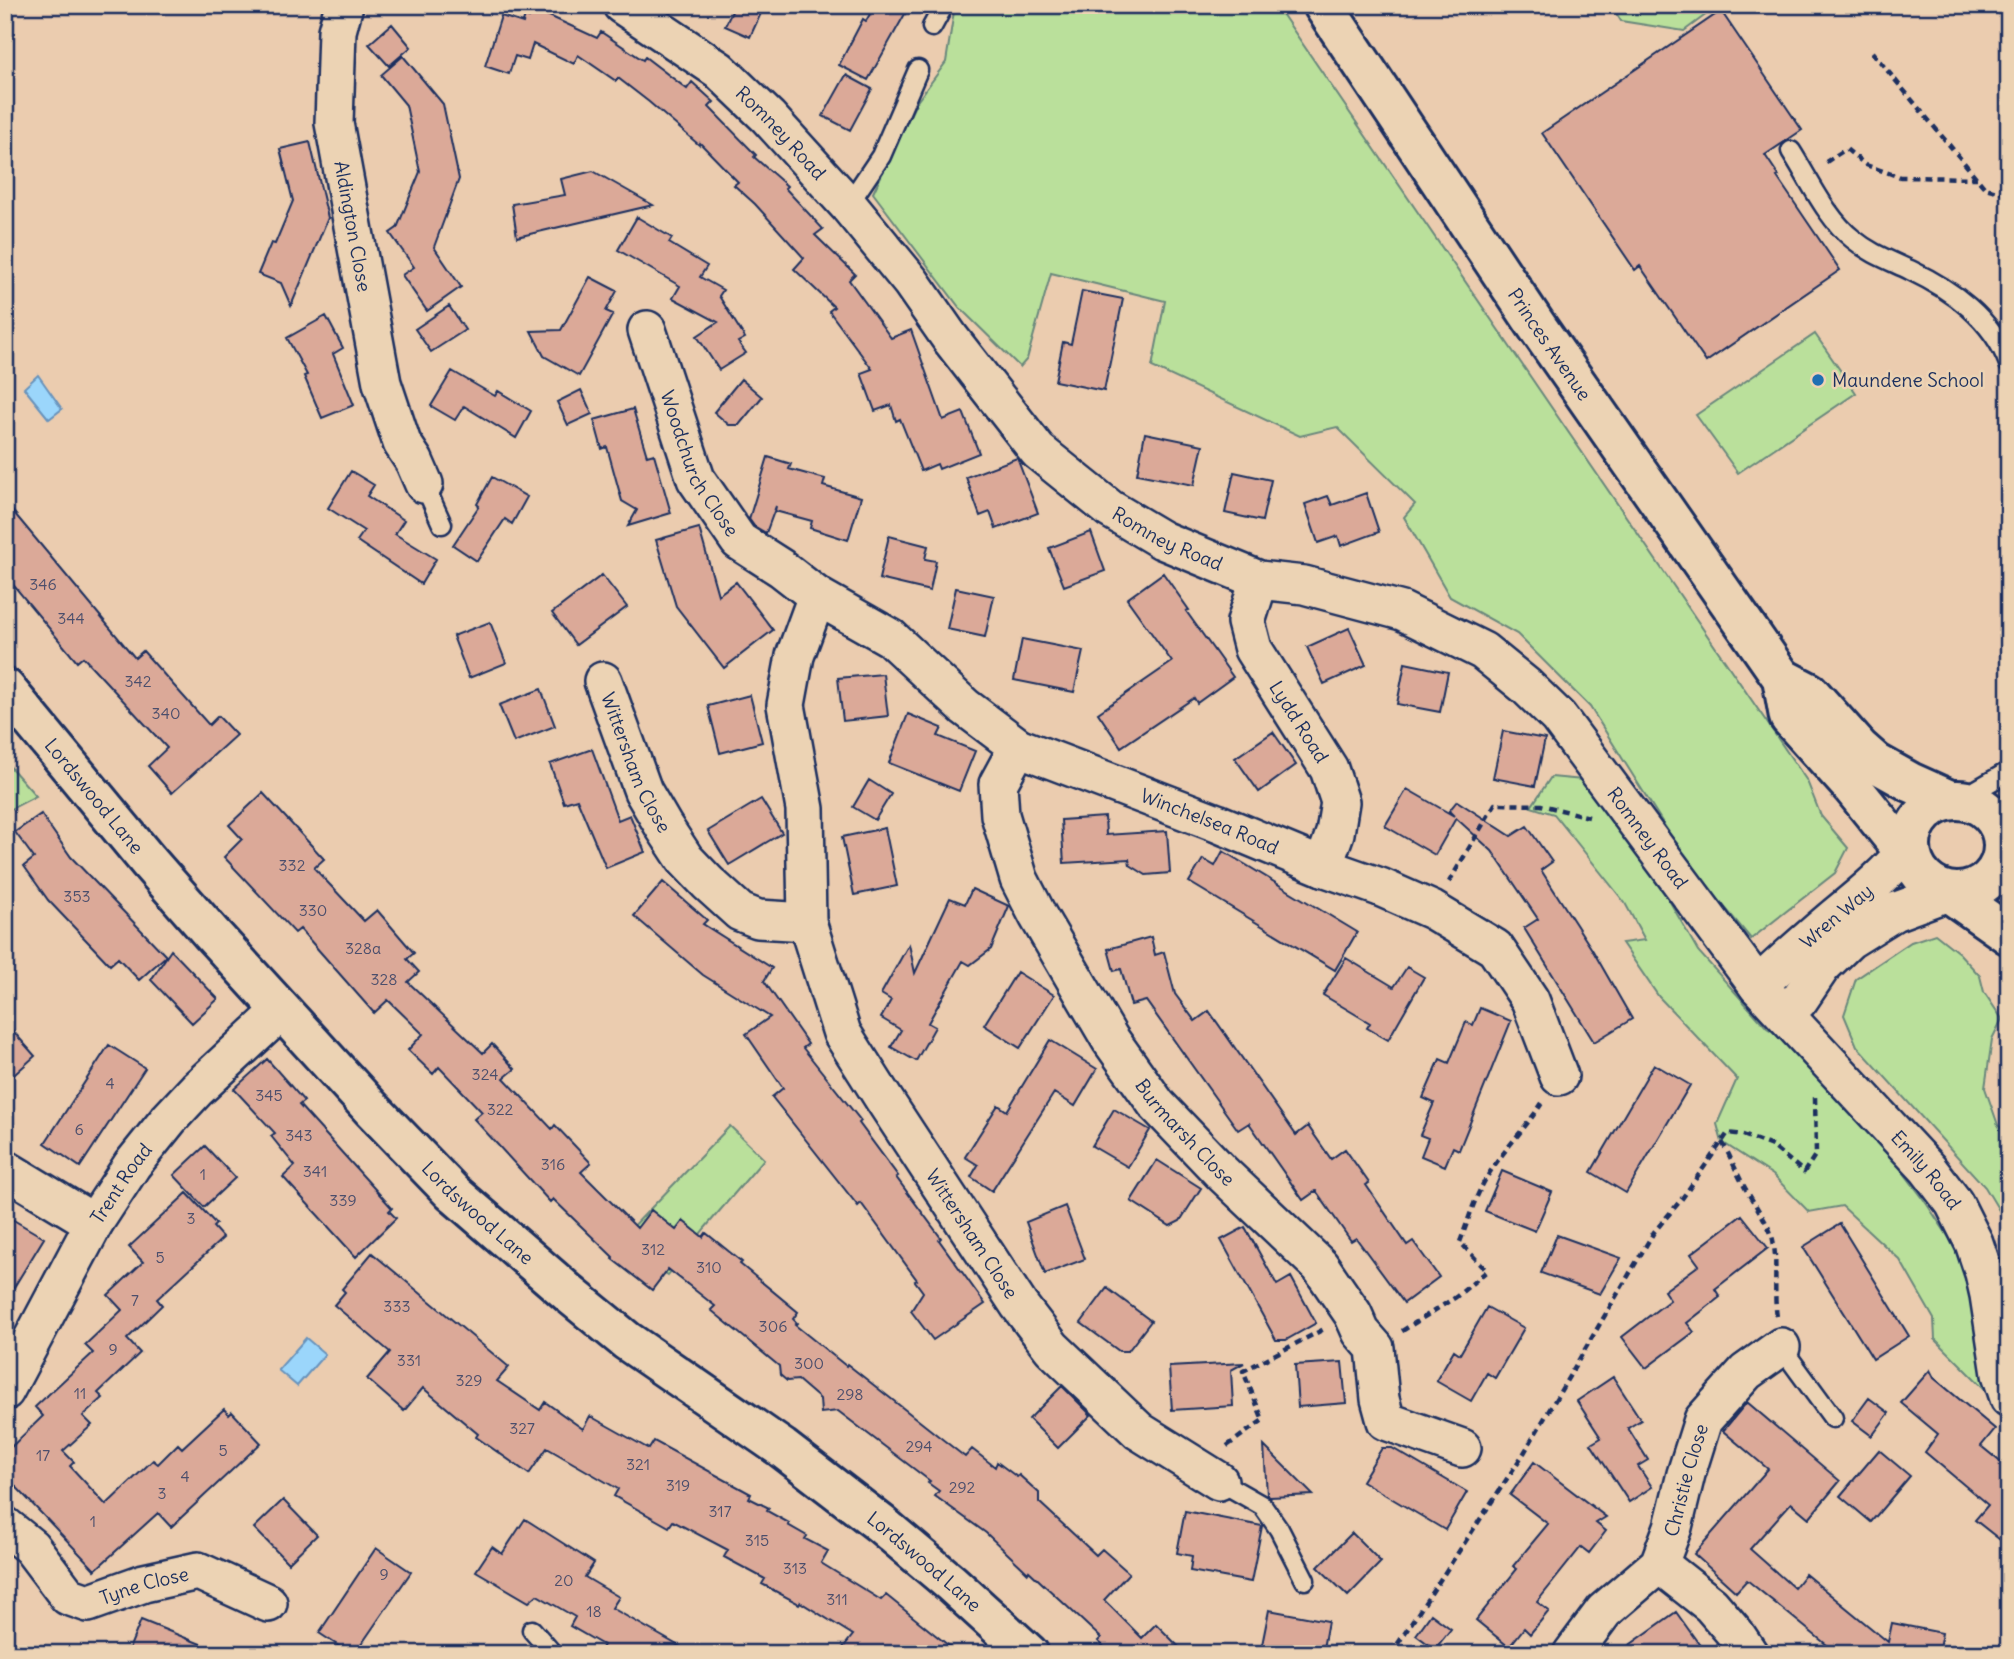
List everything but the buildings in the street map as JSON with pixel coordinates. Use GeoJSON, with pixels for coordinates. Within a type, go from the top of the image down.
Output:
{"type":"FeatureCollection","features":[{"type":"Feature","properties":{"kind":"street","name":"Aldington Close"},"geometry":{"type":"LineString","coordinates":[[344,5],[337,31],[334,123],[382,383],[402,443],[425,484]]}},
{"type":"Feature","properties":{"kind":"street","name":"Romney Road"},"geometry":{"type":"LineString","coordinates":[[622,5],[661,16],[768,117],[848,205],[911,282],[950,338],[1038,451],[1110,509],[1162,540],[1259,580],[1304,585],[1402,611],[1483,651],[1526,686],[1558,717],[1758,986]]}},
{"type":"Feature","properties":{"kind":"street","name":"Princes Avenue"},"geometry":{"type":"LineString","coordinates":[[1323,5],[1544,336],[1782,678],[1789,717],[1910,854],[1922,877],[2009,934]]}},
{"type":"Feature","properties":{"kind":"street","name":"Woodchurch Close"},"geometry":{"type":"LineString","coordinates":[[647,330],[696,479],[739,541],[781,568],[817,596]]}},
{"type":"Feature","properties":{"kind":"street","name":"Lydd Road"},"geometry":{"type":"LineString","coordinates":[[1259,580],[1246,622],[1253,649],[1329,769],[1340,802],[1335,833],[1323,867]]}},
{"type":"Feature","properties":{"kind":"street","name":"Winchelsea Road"},"geometry":{"type":"LineString","coordinates":[[817,596],[891,638],[965,707],[1018,747],[1380,887],[1432,910],[1495,948],[1530,1000],[1559,1076]]}},
{"type":"Feature","properties":{"kind":"street","name":"Wittersham Close"},"geometry":{"type":"LineString","coordinates":[[817,596],[795,656],[786,705],[805,809],[807,922],[842,1033],[1019,1305],[1052,1348],[1139,1431],[1210,1475]]}},
{"type":"Feature","properties":{"kind":"street","name":"Princes Avenue"},"geometry":{"type":"LineString","coordinates":[[1782,678],[1809,692],[1876,763],[1910,782],[1954,800],[1969,801],[1987,811],[1999,827],[2007,846],[2000,864],[1983,885],[1966,892],[1948,892]]}},
{"type":"Feature","properties":{"kind":"street","name":"Wittersham Close"},"geometry":{"type":"LineString","coordinates":[[603,681],[643,791],[685,859],[740,912],[758,919],[807,922]]}},
{"type":"Feature","properties":{"kind":"street","name":"Lordswood Lane"},"geometry":{"type":"LineString","coordinates":[[5,688],[148,861],[281,1011],[394,1132],[476,1214],[627,1340],[782,1448],[872,1517],[951,1583],[1029,1654]]}},
{"type":"Feature","properties":{"kind":"street","name":"Burmarsh Close"},"geometry":{"type":"LineString","coordinates":[[1018,747],[998,784],[1000,815],[1019,879],[1110,1039],[1157,1105],[1222,1173],[1320,1265],[1353,1314],[1361,1332],[1375,1348],[1380,1399],[1386,1421],[1462,1448]]}},
{"type":"Feature","properties":{"kind":"street"},"geometry":{"type":"LineString","coordinates":[[1910,854],[1916,824],[1923,815],[1931,808],[1954,800]]}},
{"type":"Feature","properties":{"kind":"street","name":"Wren Way"},"geometry":{"type":"LineString","coordinates":[[1758,986],[1790,954],[1910,854]]}},
{"type":"Feature","properties":{"kind":"street","name":"Wren Way"},"geometry":{"type":"LineString","coordinates":[[1785,1014],[1799,1000],[1822,966],[1849,940],[1894,912],[1948,892]]}},
{"type":"Feature","properties":{"kind":"street","name":"Emily Road"},"geometry":{"type":"LineString","coordinates":[[1758,986],[1928,1170],[1960,1214],[1984,1273],[2001,1374],[2009,1398]]}},
{"type":"Feature","properties":{"kind":"street","name":"Trent Road"},"geometry":{"type":"LineString","coordinates":[[5,1391],[94,1223],[132,1165],[179,1107],[281,1011]]}},
{"type":"Feature","properties":{"kind":"street"},"geometry":{"type":"LineString","coordinates":[[5,1170],[94,1223]]}},
{"type":"Feature","properties":{"kind":"street","name":"Christie Close"},"geometry":{"type":"LineString","coordinates":[[1572,1654],[1604,1611],[1659,1564],[1673,1527],[1703,1420],[1746,1372],[1781,1347]]}},
{"type":"Feature","properties":{"kind":"street","name":"Tyne Close"},"geometry":{"type":"LineString","coordinates":[[5,1526],[32,1547],[68,1597],[88,1603],[144,1583],[198,1571],[268,1603]]}},
{"type":"Feature","properties":{"kind":"street"},"geometry":{"type":"LineString","coordinates":[[1659,1564],[1711,1605],[1749,1654]]}},
{"type":"Feature","properties":{"kind":"lane"},"geometry":{"type":"LineString","coordinates":[[932,27],[944,5]]}},
{"type":"Feature","properties":{"kind":"lane"},"geometry":{"type":"LineString","coordinates":[[848,205],[881,156],[918,70]]}},
{"type":"Feature","properties":{"kind":"lane"},"geometry":{"type":"LineString","coordinates":[[1791,151],[1831,215],[1850,237],[1885,260],[1956,295],[1994,334],[2002,345],[2009,364]]}},
{"type":"Feature","properties":{"kind":"lane"},"geometry":{"type":"LineString","coordinates":[[425,484],[442,524]]}},
{"type":"Feature","properties":{"kind":"lane"},"geometry":{"type":"LineString","coordinates":[[1954,800],[2009,771]]}},
{"type":"Feature","properties":{"kind":"lane"},"geometry":{"type":"LineString","coordinates":[[1781,1347],[1833,1418]]}},
{"type":"Feature","properties":{"kind":"lane"},"geometry":{"type":"LineString","coordinates":[[1210,1475],[1263,1506],[1279,1529],[1305,1580]]}},
{"type":"Feature","properties":{"kind":"lane"},"geometry":{"type":"LineString","coordinates":[[532,1630],[553,1654]]}},
{"type":"Feature","properties":{"kind":"path"},"geometry":{"type":"LineString","coordinates":[[1872,52],[1986,188],[2009,194]]}},
{"type":"Feature","properties":{"kind":"path"},"geometry":{"type":"LineString","coordinates":[[1807,176],[1846,149],[1866,165],[1900,177],[1978,178]]}},
{"type":"Feature","properties":{"kind":"path"},"geometry":{"type":"LineString","coordinates":[[1432,910],[1494,804],[1541,805],[1588,817],[1606,814],[1622,803]]}},
{"type":"Feature","properties":{"kind":"path"},"geometry":{"type":"LineString","coordinates":[[1391,1654],[1524,1453],[1654,1232],[1681,1200],[1728,1133],[1772,1146],[1804,1172],[1816,1154],[1812,1067],[1822,1054]]}},
{"type":"Feature","properties":{"kind":"path"},"geometry":{"type":"LineString","coordinates":[[1375,1348],[1455,1297],[1487,1271],[1460,1242],[1481,1186],[1532,1118],[1559,1076]]}},
{"type":"Feature","properties":{"kind":"path"},"geometry":{"type":"LineString","coordinates":[[1722,1142],[1772,1238],[1776,1268],[1774,1297],[1781,1347]]}},
{"type":"Feature","properties":{"kind":"path"},"geometry":{"type":"LineString","coordinates":[[1210,1475],[1214,1455],[1263,1420],[1243,1371],[1353,1314]]}},
{"type":"Feature","properties":{"kind":"green space"},"geometry":{"type":"Polygon","coordinates":[[[955,5],[1276,5],[1807,781],[1821,816],[1848,848],[1835,873],[1751,939],[1688,863],[1590,707],[1517,634],[1450,597],[1404,517],[1415,504],[1337,427],[1300,436],[1152,367],[1165,301],[1051,273],[1027,359],[1020,367],[959,307],[873,193],[916,103],[946,62],[955,5]]]}},
{"type":"Feature","properties":{"kind":"green space"},"geometry":{"type":"Polygon","coordinates":[[[1611,5],[1719,5],[1684,31],[1621,21],[1611,5]]]}},
{"type":"Feature","properties":{"kind":"green space"},"geometry":{"type":"Polygon","coordinates":[[[1815,334],[1856,393],[1738,473],[1696,415],[1815,334]]]}},
{"type":"Feature","properties":{"kind":"green space"},"geometry":{"type":"Polygon","coordinates":[[[5,761],[36,796],[5,812],[5,761]]]}},
{"type":"Feature","properties":{"kind":"green space"},"geometry":{"type":"Polygon","coordinates":[[[1551,777],[1583,780],[1630,832],[1698,951],[1767,1028],[1818,1060],[1922,1197],[1964,1260],[1984,1388],[1935,1339],[1934,1319],[1900,1260],[1842,1206],[1809,1212],[1773,1175],[1722,1142],[1717,1124],[1737,1079],[1659,997],[1622,943],[1645,940],[1625,903],[1554,814],[1531,807],[1551,777]]]}},
{"type":"Feature","properties":{"kind":"green space"},"geometry":{"type":"Polygon","coordinates":[[[1935,934],[1959,953],[1980,976],[1984,992],[2002,1019],[1992,1039],[1985,1088],[1998,1125],[2009,1135],[2009,1227],[1985,1187],[1857,1046],[1844,1015],[1856,979],[1911,942],[1935,934]]]}},
{"type":"Feature","properties":{"kind":"green space"},"geometry":{"type":"Polygon","coordinates":[[[730,1126],[764,1159],[668,1275],[665,1273],[694,1237],[676,1230],[629,1239],[625,1235],[730,1126]]]}},
{"type":"Feature","properties":{"kind":"water"},"geometry":{"type":"Polygon","coordinates":[[[38,375],[62,409],[49,419],[24,388],[38,375]]]}},
{"type":"Feature","properties":{"kind":"water"},"geometry":{"type":"Polygon","coordinates":[[[306,1338],[325,1354],[297,1386],[278,1370],[306,1338]]]}},
{"type":"Feature","properties":{"kind":"place","name":"Maundene School"},"geometry":{"type":"Point","coordinates":[1818,380]}}]}
